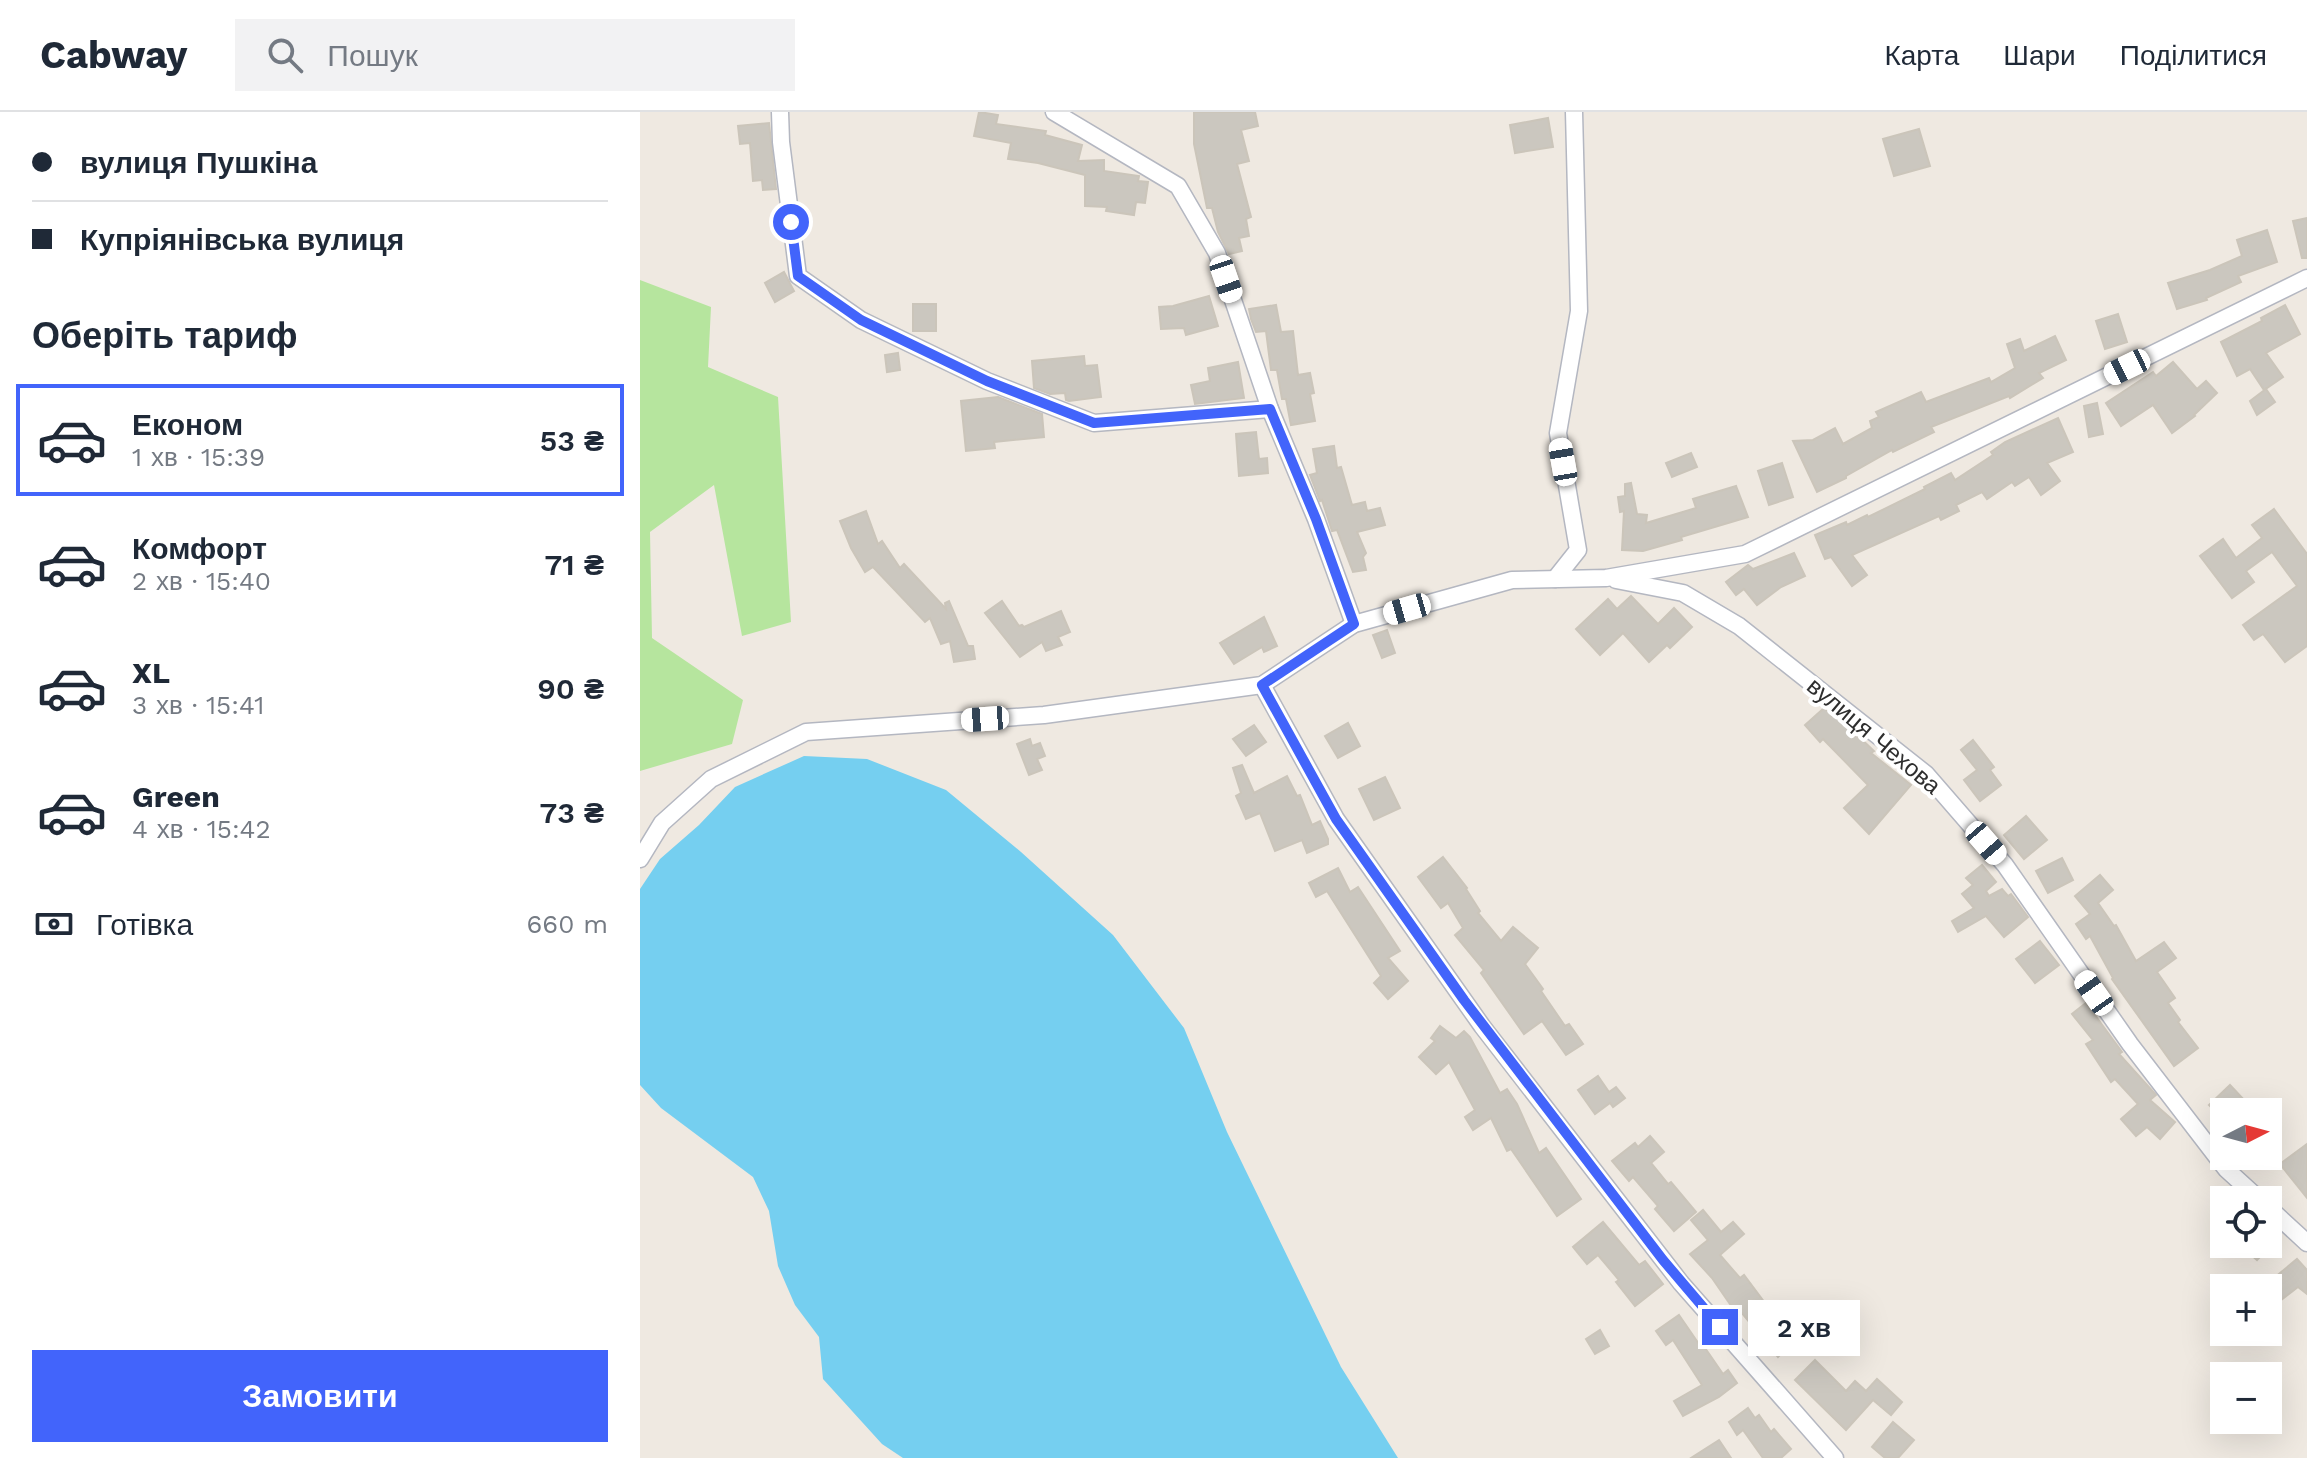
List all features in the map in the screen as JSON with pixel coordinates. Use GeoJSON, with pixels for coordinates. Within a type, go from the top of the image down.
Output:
{"type":"FeatureCollection","features":[{"type":"Feature","properties":{"kind":"street"},"geometry":{"type":"LineString","coordinates":[[780,112],[798,276],[861,320],[987,381],[1094,423],[1270,409]]}},
{"type":"Feature","properties":{"kind":"street"},"geometry":{"type":"LineString","coordinates":[[1054,112],[1178,186],[1217,253],[1270,409],[1316,519],[1354,624]]}},
{"type":"Feature","properties":{"kind":"street"},"geometry":{"type":"LineString","coordinates":[[1555,579],[1578,550],[1558,433],[1579,311],[1574,112]]}},
{"type":"Feature","properties":{"kind":"street"},"geometry":{"type":"LineString","coordinates":[[640,859],[662,823],[711,779],[806,732],[1044,715],[1262,685],[1354,624],[1512,580],[1606,578],[1745,554],[2307,278]]}},
{"type":"Feature","properties":{"kind":"street","name":"вулиця Чехова"},"geometry":{"type":"LineString","coordinates":[[1606,578],[1683,593],[1739,626],[1926,774],[2005,865],[2130,1044],[2226,1169],[2245,1186]]}},
{"type":"Feature","properties":{"kind":"street"},"geometry":{"type":"LineString","coordinates":[[1262,685],[1336,819],[1482,1026],[1681,1283],[1835,1458]]}},
{"type":"Feature","properties":{"kind":"street"},"geometry":{"type":"LineString","coordinates":[[2282,1220],[2307,1243]]}},
{"type":"Feature","properties":{"kind":"green space"},"geometry":{"type":"Polygon","coordinates":[[[640,280],[711,307],[708,367],[778,397],[791,622],[742,636],[714,485],[650,532],[652,638],[743,700],[732,744],[640,771],[640,280]]]}},
{"type":"Feature","properties":{"kind":"water"},"geometry":{"type":"Polygon","coordinates":[[[804,756],[867,759],[946,790],[1113,935],[1184,1028],[1227,1132],[1341,1367],[1398,1458],[903,1458],[882,1444],[823,1379],[819,1337],[795,1305],[778,1266],[769,1211],[753,1177],[661,1108],[640,1085],[640,889],[660,859],[699,825],[735,787],[804,756]]]}},
{"type":"Feature","properties":{"kind":"building"},"geometry":{"type":"Polygon","coordinates":[[[979,112],[998,115],[996,124],[1046,131],[1045,135],[1082,145],[1078,161],[1104,160],[1104,171],[1139,176],[1138,181],[1148,182],[1145,203],[1136,202],[1134,215],[1106,211],[1107,207],[1085,206],[1085,175],[1008,159],[1011,143],[974,136],[979,112]]]}},
{"type":"Feature","properties":{"kind":"building"},"geometry":{"type":"Polygon","coordinates":[[[1194,112],[1255,112],[1258,126],[1241,130],[1249,161],[1237,164],[1251,217],[1246,219],[1249,236],[1239,238],[1242,251],[1229,254],[1218,232],[1212,208],[1207,208],[1194,144],[1194,112]]]}},
{"type":"Feature","properties":{"kind":"building"},"geometry":{"type":"Polygon","coordinates":[[[1548,118],[1553,147],[1515,153],[1510,125],[1548,118]]]}},
{"type":"Feature","properties":{"kind":"building"},"geometry":{"type":"Polygon","coordinates":[[[769,123],[776,189],[763,190],[762,180],[753,181],[750,143],[740,144],[738,126],[769,123]]]}},
{"type":"Feature","properties":{"kind":"building"},"geometry":{"type":"Polygon","coordinates":[[[1919,129],[1930,166],[1894,176],[1883,139],[1919,129]]]}},
{"type":"Feature","properties":{"kind":"building"},"geometry":{"type":"Polygon","coordinates":[[[2307,218],[2307,258],[2302,258],[2293,221],[2307,218]]]}},
{"type":"Feature","properties":{"kind":"building"},"geometry":{"type":"Polygon","coordinates":[[[2267,230],[2277,262],[2238,276],[2241,282],[2207,300],[2177,309],[2168,283],[2242,256],[2237,240],[2267,230]]]}},
{"type":"Feature","properties":{"kind":"building"},"geometry":{"type":"Polygon","coordinates":[[[784,272],[794,291],[775,302],[765,283],[784,272]]]}},
{"type":"Feature","properties":{"kind":"building"},"geometry":{"type":"Polygon","coordinates":[[[1209,296],[1218,326],[1186,335],[1184,328],[1161,329],[1159,307],[1209,296]]]}},
{"type":"Feature","properties":{"kind":"building"},"geometry":{"type":"Polygon","coordinates":[[[913,304],[936,304],[936,331],[913,331],[913,304]]]}},
{"type":"Feature","properties":{"kind":"building"},"geometry":{"type":"Polygon","coordinates":[[[1276,305],[1281,332],[1293,331],[1298,375],[1310,373],[1315,421],[1291,425],[1277,370],[1271,370],[1266,331],[1256,332],[1251,319],[1249,309],[1276,305]]]}},
{"type":"Feature","properties":{"kind":"building"},"geometry":{"type":"Polygon","coordinates":[[[2285,305],[2300,334],[2266,353],[2283,377],[2264,390],[2250,369],[2237,376],[2221,342],[2285,305]]]}},
{"type":"Feature","properties":{"kind":"building"},"geometry":{"type":"Polygon","coordinates":[[[2118,314],[2127,342],[2105,349],[2096,321],[2118,314]]]}},
{"type":"Feature","properties":{"kind":"building"},"geometry":{"type":"Polygon","coordinates":[[[2055,336],[2066,360],[2039,373],[2043,378],[2010,398],[1931,427],[1934,432],[1892,450],[1817,492],[1793,441],[1813,440],[1835,428],[1843,444],[1872,428],[1870,421],[1879,417],[1876,412],[1921,392],[1926,402],[1989,378],[1991,382],[2015,368],[2007,344],[2020,339],[2024,351],[2055,336]]]}},
{"type":"Feature","properties":{"kind":"building"},"geometry":{"type":"Polygon","coordinates":[[[898,353],[900,370],[887,372],[885,355],[898,353]]]}},
{"type":"Feature","properties":{"kind":"building"},"geometry":{"type":"Polygon","coordinates":[[[1084,356],[1085,366],[1097,365],[1101,397],[1069,401],[1065,393],[1050,394],[1034,388],[1032,361],[1084,356]]]}},
{"type":"Feature","properties":{"kind":"building"},"geometry":{"type":"Polygon","coordinates":[[[1238,362],[1244,398],[1195,404],[1191,385],[1210,381],[1208,368],[1238,362]]]}},
{"type":"Feature","properties":{"kind":"building"},"geometry":{"type":"Polygon","coordinates":[[[2173,362],[2197,389],[2206,381],[2217,393],[2195,416],[2172,433],[2153,405],[2121,426],[2106,403],[2153,372],[2156,376],[2173,362]]]}},
{"type":"Feature","properties":{"kind":"building"},"geometry":{"type":"Polygon","coordinates":[[[2266,389],[2275,402],[2257,415],[2250,401],[2266,389]]]}},
{"type":"Feature","properties":{"kind":"building"},"geometry":{"type":"Polygon","coordinates":[[[998,397],[1042,414],[1044,437],[994,442],[995,448],[966,451],[961,401],[998,397]]]}},
{"type":"Feature","properties":{"kind":"building"},"geometry":{"type":"Polygon","coordinates":[[[2097,403],[2103,434],[2089,437],[2084,406],[2097,403]]]}},
{"type":"Feature","properties":{"kind":"building"},"geometry":{"type":"Polygon","coordinates":[[[2058,418],[2073,452],[2047,463],[2060,481],[2041,495],[2029,477],[2015,486],[2012,482],[1987,499],[1982,492],[1956,505],[1959,511],[1941,520],[1939,516],[1852,555],[1867,575],[1852,586],[1831,557],[1825,559],[1815,535],[1868,517],[1951,473],[1955,480],[1993,455],[1991,452],[2005,442],[2058,418]]]}},
{"type":"Feature","properties":{"kind":"building"},"geometry":{"type":"Polygon","coordinates":[[[1256,432],[1259,459],[1267,458],[1268,473],[1239,476],[1236,434],[1256,432]]]}},
{"type":"Feature","properties":{"kind":"building"},"geometry":{"type":"Polygon","coordinates":[[[1334,446],[1337,468],[1341,467],[1352,505],[1365,502],[1367,511],[1380,508],[1385,525],[1357,532],[1366,553],[1363,557],[1366,570],[1353,572],[1337,530],[1332,531],[1310,475],[1317,473],[1313,449],[1334,446]]]}},
{"type":"Feature","properties":{"kind":"building"},"geometry":{"type":"Polygon","coordinates":[[[1691,453],[1697,467],[1672,477],[1666,463],[1691,453]]]}},
{"type":"Feature","properties":{"kind":"building"},"geometry":{"type":"Polygon","coordinates":[[[1782,463],[1793,497],[1769,505],[1758,471],[1782,463]]]}},
{"type":"Feature","properties":{"kind":"building"},"geometry":{"type":"Polygon","coordinates":[[[1631,483],[1637,514],[1647,515],[1646,523],[1696,508],[1693,499],[1736,486],[1748,517],[1643,551],[1622,550],[1624,511],[1620,512],[1618,497],[1625,496],[1625,484],[1631,483]]]}},
{"type":"Feature","properties":{"kind":"building"},"geometry":{"type":"Polygon","coordinates":[[[2274,509],[2307,554],[2307,646],[2285,662],[2263,634],[2254,640],[2243,625],[2297,586],[2272,552],[2246,571],[2254,582],[2232,598],[2200,556],[2223,539],[2236,558],[2262,538],[2252,525],[2274,509]]]}},
{"type":"Feature","properties":{"kind":"building"},"geometry":{"type":"Polygon","coordinates":[[[866,511],[878,544],[882,541],[900,568],[904,564],[946,609],[945,603],[949,601],[968,646],[973,646],[975,659],[954,662],[950,641],[941,644],[930,618],[925,622],[873,567],[865,572],[840,521],[866,511]]]}},
{"type":"Feature","properties":{"kind":"building"},"geometry":{"type":"Polygon","coordinates":[[[1794,553],[1805,576],[1781,587],[1757,605],[1744,589],[1736,595],[1726,582],[1748,565],[1753,569],[1794,553]]]}},
{"type":"Feature","properties":{"kind":"building"},"geometry":{"type":"Polygon","coordinates":[[[1631,596],[1658,624],[1674,608],[1692,627],[1649,662],[1623,633],[1600,655],[1576,629],[1608,599],[1617,609],[1631,596]]]}},
{"type":"Feature","properties":{"kind":"building"},"geometry":{"type":"Polygon","coordinates":[[[1002,601],[1019,626],[1024,627],[1061,611],[1070,632],[1058,637],[1062,645],[1046,651],[1042,642],[1020,657],[985,613],[1002,601]]]}},
{"type":"Feature","properties":{"kind":"building"},"geometry":{"type":"Polygon","coordinates":[[[1264,617],[1277,646],[1264,652],[1262,647],[1234,664],[1220,643],[1264,617]]]}},
{"type":"Feature","properties":{"kind":"building"},"geometry":{"type":"Polygon","coordinates":[[[1387,630],[1395,653],[1382,658],[1373,635],[1387,630]]]}},
{"type":"Feature","properties":{"kind":"building"},"geometry":{"type":"Polygon","coordinates":[[[1824,708],[1874,751],[1871,753],[1911,785],[1869,834],[1844,808],[1868,785],[1805,725],[1824,708]]]}},
{"type":"Feature","properties":{"kind":"building"},"geometry":{"type":"Polygon","coordinates":[[[1348,723],[1360,746],[1338,758],[1325,736],[1348,723]]]}},
{"type":"Feature","properties":{"kind":"building"},"geometry":{"type":"Polygon","coordinates":[[[1254,725],[1266,742],[1246,756],[1233,739],[1254,725]]]}},
{"type":"Feature","properties":{"kind":"building"},"geometry":{"type":"Polygon","coordinates":[[[1030,739],[1032,746],[1040,743],[1045,756],[1037,759],[1042,770],[1029,775],[1017,744],[1030,739]]]}},
{"type":"Feature","properties":{"kind":"building"},"geometry":{"type":"Polygon","coordinates":[[[1973,740],[1994,767],[1990,770],[2001,785],[1980,801],[1964,780],[1977,770],[1961,750],[1973,740]]]}},
{"type":"Feature","properties":{"kind":"building"},"geometry":{"type":"Polygon","coordinates":[[[1242,765],[1254,793],[1287,776],[1297,796],[1300,795],[1312,825],[1320,821],[1328,844],[1307,853],[1302,840],[1275,851],[1260,813],[1246,819],[1236,796],[1241,793],[1233,768],[1242,765]]]}},
{"type":"Feature","properties":{"kind":"building"},"geometry":{"type":"Polygon","coordinates":[[[1385,777],[1400,808],[1374,820],[1359,789],[1385,777]]]}},
{"type":"Feature","properties":{"kind":"building"},"geometry":{"type":"Polygon","coordinates":[[[2026,816],[2047,840],[2024,859],[2004,835],[2026,816]]]}},
{"type":"Feature","properties":{"kind":"building"},"geometry":{"type":"Polygon","coordinates":[[[1443,857],[1467,888],[1480,911],[1478,913],[1501,941],[1513,927],[1538,948],[1525,964],[1565,1026],[1569,1024],[1583,1044],[1566,1055],[1542,1021],[1524,1034],[1481,973],[1484,970],[1455,935],[1463,928],[1448,903],[1441,908],[1418,877],[1443,857]]]}},
{"type":"Feature","properties":{"kind":"building"},"geometry":{"type":"Polygon","coordinates":[[[2062,858],[2073,880],[2048,893],[2036,871],[2062,858]]]}},
{"type":"Feature","properties":{"kind":"building"},"geometry":{"type":"Polygon","coordinates":[[[1982,865],[1996,882],[1986,891],[1989,896],[2002,889],[2008,896],[2011,894],[2028,917],[2004,937],[1986,916],[1958,932],[1952,921],[1974,908],[1962,894],[1973,885],[1966,878],[1982,865]]]}},
{"type":"Feature","properties":{"kind":"building"},"geometry":{"type":"Polygon","coordinates":[[[1338,868],[1350,892],[1358,887],[1400,951],[1388,958],[1408,981],[1388,999],[1374,983],[1381,976],[1327,891],[1316,897],[1309,883],[1338,868]]]}},
{"type":"Feature","properties":{"kind":"building"},"geometry":{"type":"Polygon","coordinates":[[[2100,875],[2113,890],[2098,903],[2116,925],[2136,961],[2164,942],[2176,958],[2157,972],[2175,998],[2168,1003],[2180,1020],[2178,1022],[2198,1048],[2174,1066],[2112,979],[2090,936],[2086,939],[2076,924],[2090,914],[2075,896],[2100,875]]]}},
{"type":"Feature","properties":{"kind":"building"},"geometry":{"type":"Polygon","coordinates":[[[2040,941],[2059,965],[2035,983],[2016,959],[2040,941]]]}},
{"type":"Feature","properties":{"kind":"building"},"geometry":{"type":"Polygon","coordinates":[[[2086,1003],[2122,1052],[2119,1054],[2156,1095],[2150,1100],[2175,1122],[2160,1139],[2147,1127],[2136,1136],[2121,1119],[2138,1104],[2115,1079],[2111,1082],[2086,1044],[2093,1040],[2072,1014],[2086,1003]]]}},
{"type":"Feature","properties":{"kind":"building"},"geometry":{"type":"Polygon","coordinates":[[[1440,1026],[1456,1038],[1464,1031],[1470,1037],[1500,1093],[1507,1089],[1517,1104],[1539,1153],[1546,1148],[1581,1199],[1557,1216],[1511,1149],[1507,1151],[1491,1118],[1473,1130],[1465,1117],[1475,1110],[1449,1062],[1436,1074],[1419,1057],[1435,1041],[1431,1038],[1440,1026]]]}},
{"type":"Feature","properties":{"kind":"building"},"geometry":{"type":"Polygon","coordinates":[[[1598,1076],[1609,1092],[1616,1087],[1625,1098],[1613,1107],[1610,1103],[1595,1114],[1578,1090],[1598,1076]]]}},
{"type":"Feature","properties":{"kind":"building"},"geometry":{"type":"Polygon","coordinates":[[[2230,1085],[2242,1098],[2216,1098],[2230,1085]]]}},
{"type":"Feature","properties":{"kind":"building"},"geometry":{"type":"Polygon","coordinates":[[[1650,1136],[1664,1152],[1651,1163],[1696,1212],[1674,1231],[1633,1177],[1629,1181],[1612,1161],[1635,1143],[1638,1147],[1650,1136]]]}},
{"type":"Feature","properties":{"kind":"building"},"geometry":{"type":"Polygon","coordinates":[[[2307,1144],[2307,1198],[2282,1167],[2282,1163],[2307,1144]]]}},
{"type":"Feature","properties":{"kind":"building"},"geometry":{"type":"Polygon","coordinates":[[[1703,1210],[1721,1232],[1733,1222],[1744,1234],[1720,1255],[1740,1278],[1744,1275],[1794,1342],[1778,1357],[1737,1307],[1734,1310],[1712,1278],[1690,1254],[1708,1240],[1691,1220],[1703,1210]]]}},
{"type":"Feature","properties":{"kind":"building"},"geometry":{"type":"Polygon","coordinates":[[[1603,1222],[1639,1265],[1645,1261],[1663,1284],[1635,1306],[1598,1255],[1587,1264],[1573,1247],[1603,1222]]]}},
{"type":"Feature","properties":{"kind":"building"},"geometry":{"type":"Polygon","coordinates":[[[2297,1259],[2307,1270],[2307,1294],[2298,1287],[2282,1299],[2282,1274],[2279,1274],[2297,1259]]]}},
{"type":"Feature","properties":{"kind":"building"},"geometry":{"type":"Polygon","coordinates":[[[1679,1315],[1723,1374],[1728,1370],[1737,1383],[1719,1397],[1683,1416],[1674,1401],[1702,1385],[1673,1340],[1666,1345],[1656,1331],[1679,1315]]]}},
{"type":"Feature","properties":{"kind":"building"},"geometry":{"type":"Polygon","coordinates":[[[1600,1330],[1609,1346],[1595,1354],[1586,1339],[1600,1330]]]}},
{"type":"Feature","properties":{"kind":"building"},"geometry":{"type":"Polygon","coordinates":[[[1815,1360],[1846,1391],[1855,1381],[1866,1391],[1877,1379],[1902,1402],[1891,1415],[1873,1400],[1846,1430],[1795,1380],[1815,1360]]]}},
{"type":"Feature","properties":{"kind":"building"},"geometry":{"type":"Polygon","coordinates":[[[1748,1408],[1755,1418],[1759,1415],[1771,1432],[1774,1429],[1791,1449],[1781,1458],[1763,1458],[1743,1430],[1737,1435],[1729,1422],[1748,1408]]]}},
{"type":"Feature","properties":{"kind":"building"},"geometry":{"type":"Polygon","coordinates":[[[1893,1422],[1914,1440],[1898,1458],[1885,1458],[1872,1447],[1893,1422]]]}},
{"type":"Feature","properties":{"kind":"building"},"geometry":{"type":"Polygon","coordinates":[[[1719,1440],[1731,1458],[1691,1458],[1719,1440]]]}},
{"type":"Feature","properties":{"kind":"route"},"geometry":{"type":"LineString","coordinates":[[791,222],[798,276],[861,320],[987,381],[1040,402],[1094,423],[1270,409],[1316,519],[1354,624],[1262,685],[1336,819],[1482,1026],[1681,1283],[1720,1327]]}}]}
